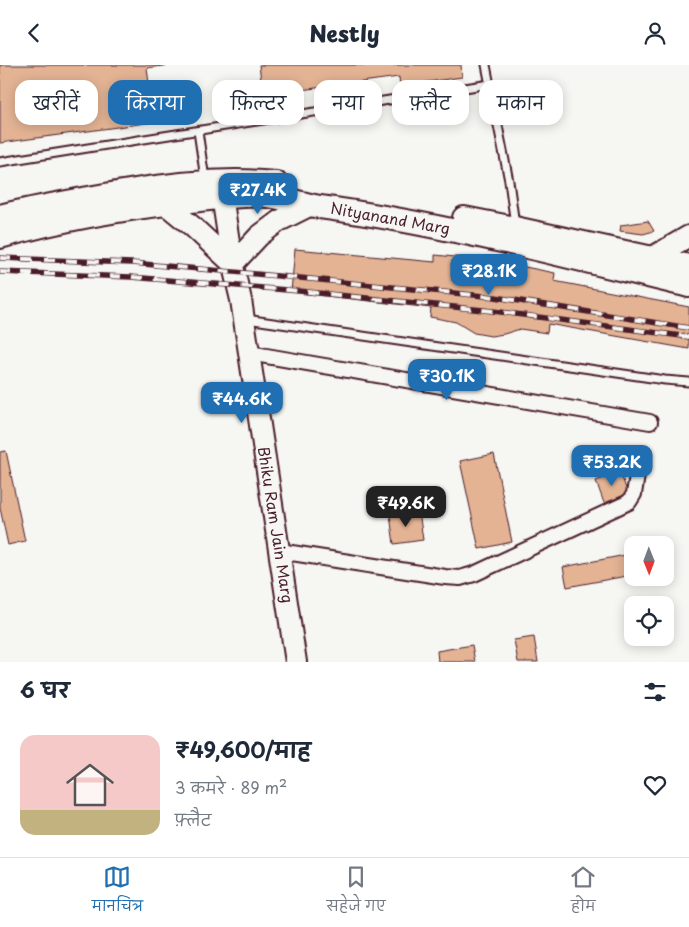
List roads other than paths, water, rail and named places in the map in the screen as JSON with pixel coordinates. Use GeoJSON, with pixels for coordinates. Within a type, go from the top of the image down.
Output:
{"type":"FeatureCollection","features":[{"type":"Feature","properties":{"kind":"main road","name":"Nityanand Marg"},"geometry":{"type":"LineString","coordinates":[[0,237],[43,225],[165,204],[216,187],[244,181],[279,183],[516,228],[689,266]]}},
{"type":"Feature","properties":{"kind":"main road","name":"Nityanand Marg"},"geometry":{"type":"LineString","coordinates":[[0,216],[26,209],[154,186],[216,187],[426,224],[689,286]]}},
{"type":"Feature","properties":{"kind":"street","name":"Bhiku Ram Jain Marg"},"geometry":{"type":"LineString","coordinates":[[216,187],[249,353],[296,662]]}},
{"type":"Feature","properties":{"kind":"street"},"geometry":{"type":"LineString","coordinates":[[165,204],[232,264],[259,236],[279,221],[311,205]]}},
{"type":"Feature","properties":{"kind":"street"},"geometry":{"type":"LineString","coordinates":[[651,258],[689,236]]}},
{"type":"Feature","properties":{"kind":"street"},"geometry":{"type":"LineString","coordinates":[[249,353],[650,422]]}},
{"type":"Feature","properties":{"kind":"street"},"geometry":{"type":"LineString","coordinates":[[279,551],[445,577],[460,577],[474,574],[603,516],[629,502],[634,494],[640,457]]}},
{"type":"Feature","properties":{"kind":"lane"},"geometry":{"type":"LineString","coordinates":[[486,65],[489,80]]}},
{"type":"Feature","properties":{"kind":"lane"},"geometry":{"type":"LineString","coordinates":[[0,162],[479,86]]}},
{"type":"Feature","properties":{"kind":"lane"},"geometry":{"type":"LineString","coordinates":[[498,125],[516,228]]}},
{"type":"Feature","properties":{"kind":"lane"},"geometry":{"type":"LineString","coordinates":[[198,131],[216,187]]}},
{"type":"Feature","properties":{"kind":"lane"},"geometry":{"type":"LineString","coordinates":[[243,318],[689,382]]}},
{"type":"Feature","properties":{"kind":"railway"},"geometry":{"type":"LineString","coordinates":[[0,258],[132,263],[495,297],[689,328]]}},
{"type":"Feature","properties":{"kind":"railway"},"geometry":{"type":"LineString","coordinates":[[0,272],[131,277],[299,291],[493,311],[689,337]]}}]}
